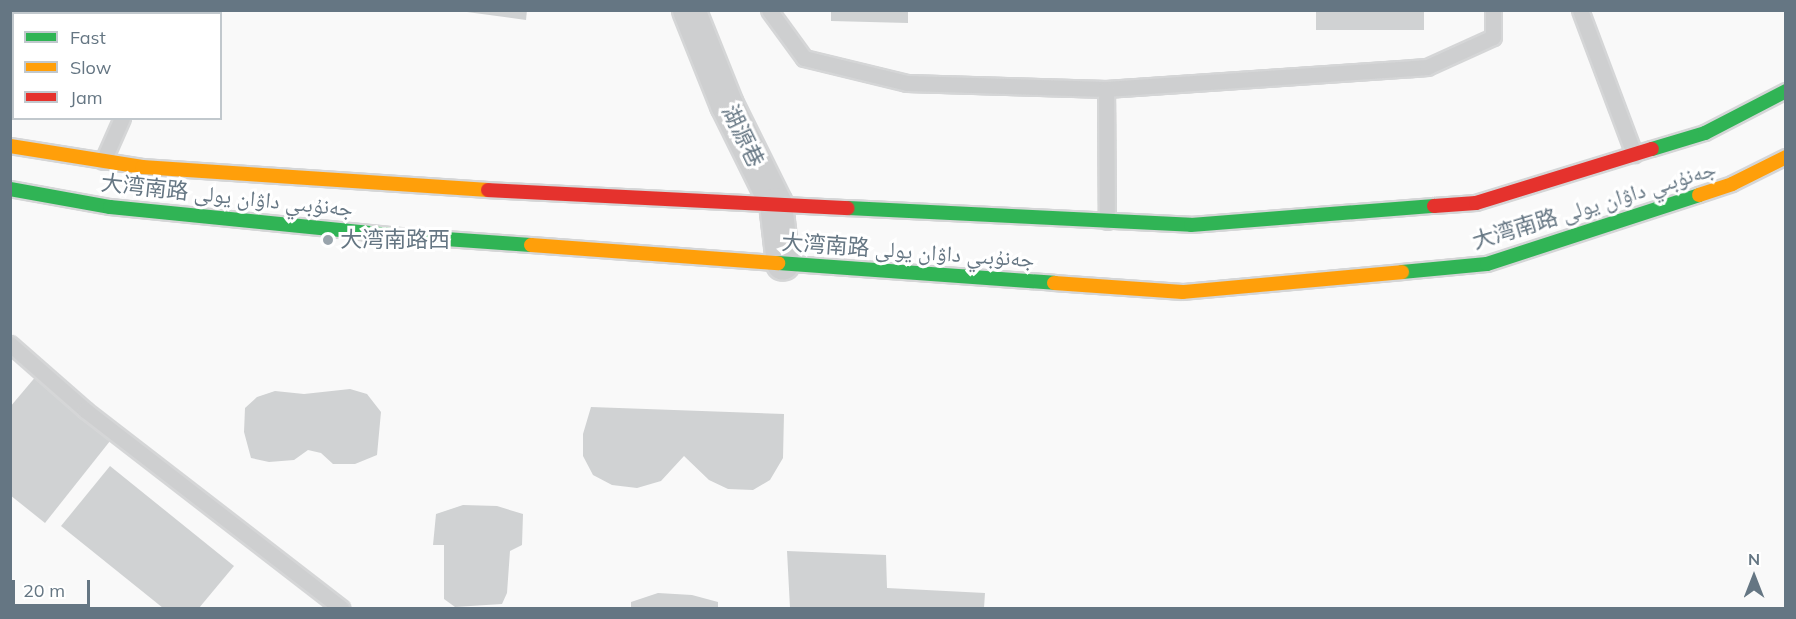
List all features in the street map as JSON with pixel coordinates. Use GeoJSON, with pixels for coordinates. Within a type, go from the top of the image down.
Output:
{"type":"FeatureCollection","features":[{"type":"Feature","properties":{"kind":"main road","name":"大湾南路 جەنۇبىي داۋان يولى"},"geometry":{"type":"LineString","coordinates":[[10,146],[142,167],[446,188],[1191,225],[1476,203],[1705,133],[1785,91]]}},
{"type":"Feature","properties":{"kind":"main road","name":"大湾南路 جەنۇبىي داۋان يولى"},"geometry":{"type":"LineString","coordinates":[[10,189],[111,207],[380,234],[1183,292],[1487,264],[1732,184],[1785,157]]}},
{"type":"Feature","properties":{"kind":"street","name":"湖源巷"},"geometry":{"type":"LineString","coordinates":[[689,10],[727,105],[776,204],[783,264]]}},
{"type":"Feature","properties":{"kind":"lane"},"geometry":{"type":"LineString","coordinates":[[769,10],[804,57],[907,83],[1106,90],[1427,67],[1493,37],[1493,10]]}},
{"type":"Feature","properties":{"kind":"lane"},"geometry":{"type":"LineString","coordinates":[[1580,10],[1634,154]]}},
{"type":"Feature","properties":{"kind":"lane"},"geometry":{"type":"LineString","coordinates":[[1106,90],[1107,221]]}},
{"type":"Feature","properties":{"kind":"lane"},"geometry":{"type":"LineString","coordinates":[[103,161],[121,120]]}},
{"type":"Feature","properties":{"kind":"lane"},"geometry":{"type":"LineString","coordinates":[[10,344],[85,410],[341,609]]}},
{"type":"Feature","properties":{"kind":"building"},"geometry":{"type":"Polygon","coordinates":[[[452,10],[527,10],[526,20],[452,10]]]}},
{"type":"Feature","properties":{"kind":"building"},"geometry":{"type":"Polygon","coordinates":[[[831,10],[908,10],[908,23],[831,21],[831,10]]]}},
{"type":"Feature","properties":{"kind":"building"},"geometry":{"type":"Polygon","coordinates":[[[1316,10],[1424,10],[1424,30],[1316,30],[1316,10]]]}},
{"type":"Feature","properties":{"kind":"building"},"geometry":{"type":"Polygon","coordinates":[[[37,375],[114,436],[45,523],[10,495],[10,407],[37,375]]]}},
{"type":"Feature","properties":{"kind":"building"},"geometry":{"type":"Polygon","coordinates":[[[350,389],[367,394],[381,412],[377,455],[355,464],[333,464],[321,453],[308,450],[294,460],[269,462],[251,458],[244,432],[245,408],[257,397],[275,391],[304,394],[350,389]]]}},
{"type":"Feature","properties":{"kind":"building"},"geometry":{"type":"Polygon","coordinates":[[[591,407],[784,414],[783,458],[770,480],[753,490],[728,489],[709,480],[684,456],[661,481],[637,488],[612,485],[593,475],[583,456],[583,434],[591,407]]]}},
{"type":"Feature","properties":{"kind":"building"},"geometry":{"type":"Polygon","coordinates":[[[110,466],[234,566],[199,608],[163,608],[61,526],[110,466]]]}},
{"type":"Feature","properties":{"kind":"building"},"geometry":{"type":"Polygon","coordinates":[[[463,505],[497,506],[523,514],[522,545],[510,551],[507,593],[502,604],[455,607],[444,599],[444,545],[433,545],[436,514],[463,505]]]}},
{"type":"Feature","properties":{"kind":"building"},"geometry":{"type":"Polygon","coordinates":[[[787,551],[886,555],[887,588],[985,593],[984,608],[790,608],[787,551]]]}},
{"type":"Feature","properties":{"kind":"building"},"geometry":{"type":"Polygon","coordinates":[[[658,593],[692,595],[718,602],[718,608],[631,608],[631,602],[658,593]]]}},
{"type":"Feature","properties":{"kind":"traffic: fast"},"geometry":{"type":"LineString","coordinates":[[1652,149],[1705,133],[1786,91]]}},
{"type":"Feature","properties":{"kind":"traffic: fast"},"geometry":{"type":"LineString","coordinates":[[10,189],[110,207],[403,236],[531,245]]}},
{"type":"Feature","properties":{"kind":"traffic: fast"},"geometry":{"type":"LineString","coordinates":[[1402,272],[1487,264],[1699,195]]}},
{"type":"Feature","properties":{"kind":"traffic: fast"},"geometry":{"type":"LineString","coordinates":[[848,208],[1191,225],[1434,206]]}},
{"type":"Feature","properties":{"kind":"traffic: fast"},"geometry":{"type":"LineString","coordinates":[[778,263],[1054,283]]}},
{"type":"Feature","properties":{"kind":"traffic: slow"},"geometry":{"type":"LineString","coordinates":[[10,146],[142,167],[488,190]]}},
{"type":"Feature","properties":{"kind":"traffic: slow"},"geometry":{"type":"LineString","coordinates":[[1699,195],[1732,184],[1786,157]]}},
{"type":"Feature","properties":{"kind":"traffic: slow"},"geometry":{"type":"LineString","coordinates":[[531,245],[778,263]]}},
{"type":"Feature","properties":{"kind":"traffic: slow"},"geometry":{"type":"LineString","coordinates":[[1054,283],[1183,292],[1402,272]]}},
{"type":"Feature","properties":{"kind":"traffic: jam"},"geometry":{"type":"LineString","coordinates":[[1434,206],[1476,203],[1652,149]]}},
{"type":"Feature","properties":{"kind":"traffic: jam"},"geometry":{"type":"LineString","coordinates":[[488,190],[848,208]]}},
{"type":"Feature","properties":{"kind":"place","name":"大湾南路西"},"geometry":{"type":"Point","coordinates":[328,240]}}]}
